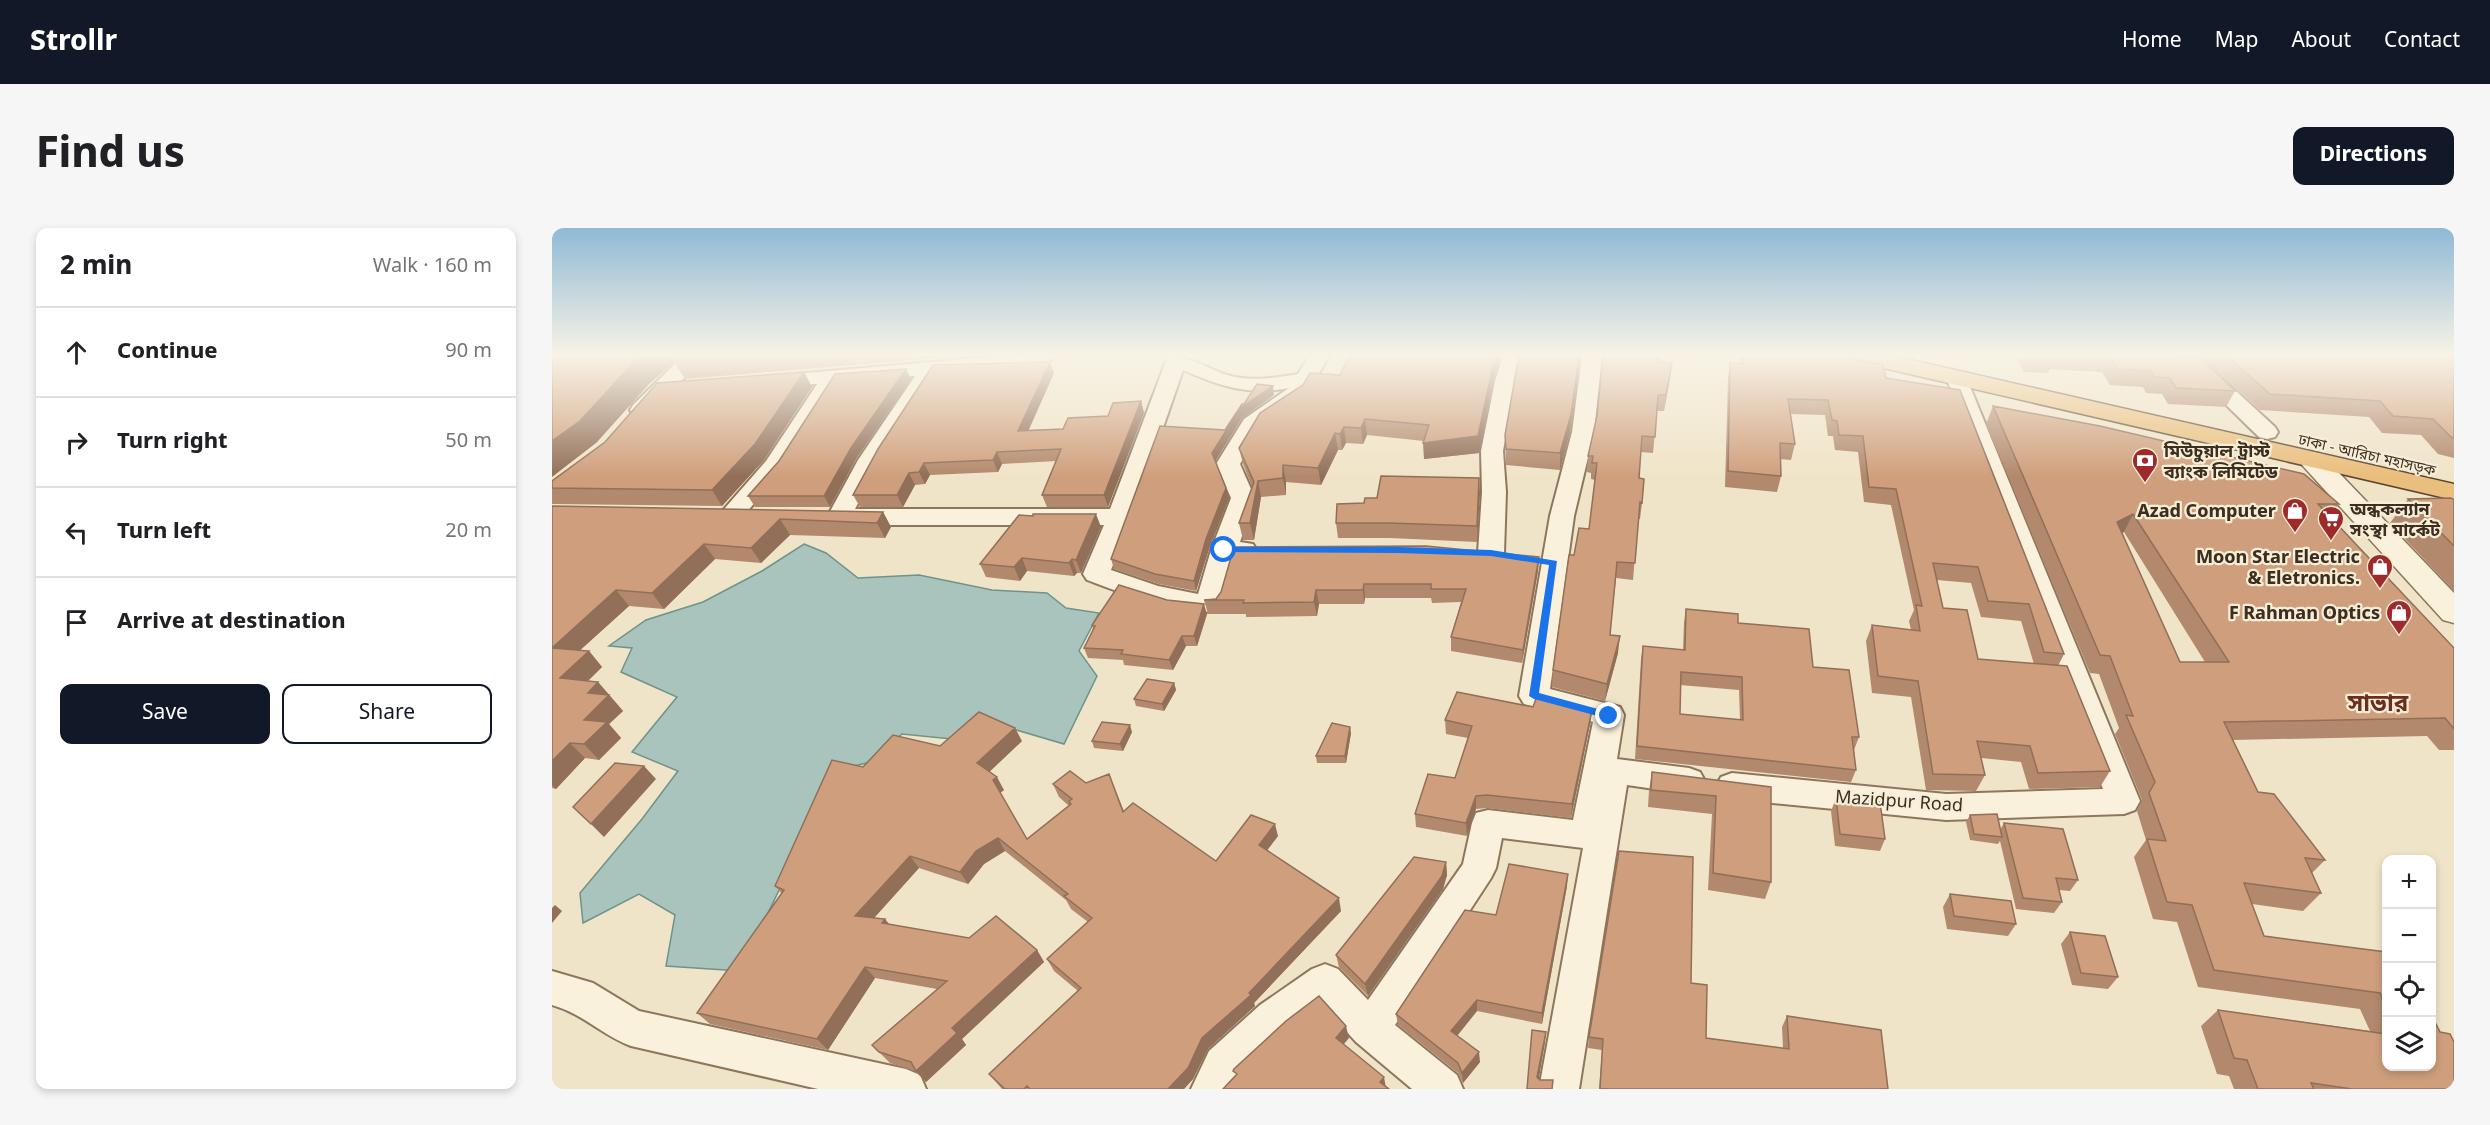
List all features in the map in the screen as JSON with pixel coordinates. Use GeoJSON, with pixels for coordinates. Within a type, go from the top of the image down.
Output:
{"type":"FeatureCollection","features":[{"type":"Feature","properties":{"kind":"highway","name":"ঢাকা - আরিচা মহাসড়ক"},"geometry":{"type":"LineString","coordinates":[[2038,396],[2454,492]]}},
{"type":"Feature","properties":{"kind":"highway","name":"ঢাকা - আরিচা মহাসড়ক"},"geometry":{"type":"LineString","coordinates":[[2108,396],[2454,475]]}},
{"type":"Feature","properties":{"kind":"street"},"geometry":{"type":"LineString","coordinates":[[628,424],[653,396]]}},
{"type":"Feature","properties":{"kind":"street"},"geometry":{"type":"LineString","coordinates":[[762,517],[720,516],[776,465],[819,396]]}},
{"type":"Feature","properties":{"kind":"street"},"geometry":{"type":"LineString","coordinates":[[912,396],[870,460],[828,517],[1120,517]]}},
{"type":"Feature","properties":{"kind":"street"},"geometry":{"type":"LineString","coordinates":[[1163,396],[1120,517],[1096,574],[1132,588],[1182,602],[1209,604],[1224,550],[1243,498],[1228,464],[1252,424],[1293,396]]}},
{"type":"Feature","properties":{"kind":"street"},"geometry":{"type":"LineString","coordinates":[[1370,1029],[1479,868],[1488,823],[1587,835],[1609,716],[1534,696],[1513,557],[1494,492],[1492,451],[1502,396]]}},
{"type":"Feature","properties":{"kind":"street"},"geometry":{"type":"LineString","coordinates":[[1513,557],[1562,516],[1583,432],[1587,396]]}},
{"type":"Feature","properties":{"kind":"street","name":"Mazidpur Road"},"geometry":{"type":"LineString","coordinates":[[1559,1089],[1613,771],[1732,786],[1946,807],[2124,801],[1964,396]]}},
{"type":"Feature","properties":{"kind":"street"},"geometry":{"type":"LineString","coordinates":[[2229,396],[2267,432]]}},
{"type":"Feature","properties":{"kind":"street"},"geometry":{"type":"LineString","coordinates":[[2312,460],[2454,612]]}},
{"type":"Feature","properties":{"kind":"street"},"geometry":{"type":"LineString","coordinates":[[1224,550],[1266,550]]}},
{"type":"Feature","properties":{"kind":"street"},"geometry":{"type":"LineString","coordinates":[[1211,1089],[1222,1065],[1274,1018],[1325,981],[1370,1029],[1443,1089]]}},
{"type":"Feature","properties":{"kind":"street"},"geometry":{"type":"LineString","coordinates":[[552,988],[580,995],[631,1028],[906,1089]]}},
{"type":"Feature","properties":{"kind":"water"},"geometry":{"type":"Polygon","coordinates":[[[804,544],[826,553],[858,578],[919,575],[992,590],[1047,593],[1066,608],[1099,613],[1079,651],[1097,676],[1064,744],[986,721],[952,739],[902,734],[871,762],[837,770],[740,971],[666,966],[675,915],[639,894],[583,923],[580,893],[642,819],[678,771],[632,752],[677,697],[621,672],[632,648],[609,646],[646,620],[703,602],[762,571],[804,544]]]}},
{"type":"Feature","properties":{"kind":"building"},"geometry":{"type":"Polygon","coordinates":[[[552,396],[603,396],[580,421],[552,441],[552,396]]]}},
{"type":"Feature","properties":{"kind":"building"},"geometry":{"type":"Polygon","coordinates":[[[645,396],[788,396],[755,444],[712,490],[552,488],[552,481],[605,442],[645,396]]]}},
{"type":"Feature","properties":{"kind":"building"},"geometry":{"type":"Polygon","coordinates":[[[821,396],[887,396],[851,448],[824,496],[748,496],[779,461],[821,396]]]}},
{"type":"Feature","properties":{"kind":"building"},"geometry":{"type":"Polygon","coordinates":[[[913,396],[1034,396],[1018,431],[1063,429],[1068,418],[1108,416],[1113,403],[1141,401],[1104,495],[1042,495],[1061,449],[997,452],[993,460],[924,463],[919,472],[909,473],[897,495],[853,495],[878,449],[913,396]]]}},
{"type":"Feature","properties":{"kind":"building"},"geometry":{"type":"Polygon","coordinates":[[[1249,396],[1258,396],[1240,408],[1212,453],[1226,488],[1206,539],[1194,581],[1155,574],[1111,559],[1160,426],[1225,430],[1242,404],[1249,396]]]}},
{"type":"Feature","properties":{"kind":"building"},"geometry":{"type":"Polygon","coordinates":[[[1286,396],[1486,396],[1478,436],[1423,443],[1429,425],[1365,419],[1361,428],[1344,427],[1340,434],[1335,433],[1318,468],[1283,465],[1283,478],[1258,481],[1250,523],[1239,523],[1254,482],[1239,448],[1260,413],[1286,396]]]}},
{"type":"Feature","properties":{"kind":"building"},"geometry":{"type":"Polygon","coordinates":[[[1512,396],[1574,396],[1571,415],[1560,453],[1506,449],[1505,435],[1512,396]]]}},
{"type":"Feature","properties":{"kind":"building"},"geometry":{"type":"Polygon","coordinates":[[[1599,396],[1658,396],[1655,437],[1642,436],[1639,478],[1644,479],[1635,563],[1617,562],[1610,635],[1620,636],[1607,684],[1553,670],[1569,555],[1574,555],[1579,528],[1589,529],[1597,463],[1592,463],[1593,456],[1588,456],[1599,396]]]}},
{"type":"Feature","properties":{"kind":"building"},"geometry":{"type":"Polygon","coordinates":[[[1729,396],[1962,396],[2064,654],[2044,652],[2029,604],[1988,601],[1978,567],[1933,563],[1943,608],[1967,610],[1978,659],[2067,666],[2110,771],[2038,773],[2030,746],[1977,741],[1985,775],[1933,774],[1918,681],[1878,676],[1872,625],[1920,631],[1916,605],[1922,606],[1896,489],[1869,487],[1863,436],[1839,435],[1837,421],[1832,420],[1828,400],[1788,399],[1795,444],[1780,443],[1781,476],[1728,471],[1729,396]]]}},
{"type":"Feature","properties":{"kind":"building"},"geometry":{"type":"Polygon","coordinates":[[[2304,396],[2454,396],[2454,438],[2433,419],[2393,416],[2380,401],[2304,396]]]}},
{"type":"Feature","properties":{"kind":"building"},"geometry":{"type":"Polygon","coordinates":[[[1993,406],[2100,426],[2304,474],[2339,504],[2318,504],[2454,648],[2454,729],[2445,718],[2224,722],[2258,792],[2274,794],[2325,860],[2305,858],[2321,893],[2244,883],[2264,936],[2382,951],[2382,997],[2380,993],[2214,970],[2192,905],[2167,902],[2147,839],[2166,841],[2149,793],[2155,782],[2126,715],[2133,716],[2110,656],[2100,655],[1993,406]],[[2133,514],[2117,522],[2180,662],[2229,662],[2133,514]]]}},
{"type":"Feature","properties":{"kind":"building"},"geometry":{"type":"Polygon","coordinates":[[[1381,476],[1479,478],[1477,526],[1336,523],[1337,504],[1364,503],[1365,498],[1377,498],[1381,476]]]}},
{"type":"Feature","properties":{"kind":"building"},"geometry":{"type":"Polygon","coordinates":[[[2451,498],[2454,500],[2454,546],[2408,499],[2451,498]]]}},
{"type":"Feature","properties":{"kind":"building"},"geometry":{"type":"Polygon","coordinates":[[[552,506],[883,512],[877,523],[780,519],[751,548],[704,544],[652,593],[616,590],[552,648],[552,506]]]}},
{"type":"Feature","properties":{"kind":"building"},"geometry":{"type":"Polygon","coordinates":[[[1033,514],[1096,514],[1076,560],[1072,559],[1069,563],[1022,558],[1014,567],[980,564],[1019,515],[1033,516],[1033,514]]]}},
{"type":"Feature","properties":{"kind":"building"},"geometry":{"type":"Polygon","coordinates":[[[1426,546],[1539,557],[1523,650],[1451,637],[1466,589],[1431,589],[1431,584],[1364,584],[1363,590],[1316,590],[1314,602],[1243,603],[1244,600],[1204,600],[1216,599],[1221,592],[1234,547],[1426,546]]]}},
{"type":"Feature","properties":{"kind":"building"},"geometry":{"type":"Polygon","coordinates":[[[1119,585],[1167,600],[1204,604],[1194,636],[1182,636],[1169,660],[1121,654],[1123,650],[1084,648],[1095,626],[1092,625],[1119,585]]]}},
{"type":"Feature","properties":{"kind":"building"},"geometry":{"type":"Polygon","coordinates":[[[1686,609],[1738,614],[1738,623],[1809,629],[1813,667],[1849,670],[1859,737],[1852,737],[1856,770],[1637,746],[1643,646],[1685,650],[1686,609]],[[1681,672],[1680,714],[1743,720],[1742,677],[1681,672]]]}},
{"type":"Feature","properties":{"kind":"building"},"geometry":{"type":"Polygon","coordinates":[[[552,648],[589,651],[560,678],[598,682],[588,693],[609,695],[584,720],[607,722],[584,744],[570,743],[552,761],[552,648]]]}},
{"type":"Feature","properties":{"kind":"building"},"geometry":{"type":"Polygon","coordinates":[[[1147,679],[1174,683],[1162,704],[1134,699],[1147,679]]]}},
{"type":"Feature","properties":{"kind":"building"},"geometry":{"type":"Polygon","coordinates":[[[1457,692],[1533,707],[1537,696],[1592,710],[1572,804],[1487,795],[1476,796],[1466,823],[1415,814],[1428,774],[1455,778],[1472,726],[1445,720],[1457,692]]]}},
{"type":"Feature","properties":{"kind":"building"},"geometry":{"type":"Polygon","coordinates":[[[979,712],[1015,728],[977,763],[997,777],[993,780],[1027,839],[1071,804],[1069,801],[1072,799],[1053,784],[1070,771],[1086,783],[1109,774],[1123,812],[1133,803],[1216,861],[1251,815],[1275,824],[1259,845],[1339,898],[1249,993],[1251,995],[1202,1038],[1188,1068],[1168,1089],[1030,1089],[1027,1086],[1024,1089],[1005,1089],[989,1074],[1081,988],[1047,959],[1092,918],[1064,896],[1068,894],[998,838],[976,851],[960,872],[910,856],[855,916],[885,919],[882,923],[969,938],[996,916],[1037,950],[952,1028],[957,1033],[916,1071],[911,1062],[879,1052],[872,1045],[947,981],[865,967],[817,1039],[697,1013],[784,890],[775,886],[832,760],[863,767],[893,735],[940,746],[979,712]]]}},
{"type":"Feature","properties":{"kind":"building"},"geometry":{"type":"Polygon","coordinates":[[[1102,722],[1130,725],[1120,744],[1092,741],[1102,722]]]}},
{"type":"Feature","properties":{"kind":"building"},"geometry":{"type":"Polygon","coordinates":[[[1332,723],[1350,727],[1345,756],[1316,756],[1332,723]]]}},
{"type":"Feature","properties":{"kind":"building"},"geometry":{"type":"Polygon","coordinates":[[[615,763],[644,766],[591,824],[573,807],[615,763]]]}},
{"type":"Feature","properties":{"kind":"building"},"geometry":{"type":"Polygon","coordinates":[[[1652,772],[1771,787],[1771,882],[1713,873],[1716,796],[1651,790],[1652,772]]]}},
{"type":"Feature","properties":{"kind":"building"},"geometry":{"type":"Polygon","coordinates":[[[1836,798],[1880,802],[1885,839],[1840,834],[1836,798]]]}},
{"type":"Feature","properties":{"kind":"building"},"geometry":{"type":"Polygon","coordinates":[[[1997,814],[2002,837],[1974,834],[1970,815],[1997,814]]]}},
{"type":"Feature","properties":{"kind":"building"},"geometry":{"type":"Polygon","coordinates":[[[2004,823],[2063,829],[2078,880],[2056,878],[2062,902],[2023,898],[2004,823]]]}},
{"type":"Feature","properties":{"kind":"building"},"geometry":{"type":"Polygon","coordinates":[[[1619,851],[1693,857],[1691,983],[1707,985],[1706,1038],[1789,1049],[1787,1016],[1881,1030],[1888,1089],[1600,1089],[1603,1039],[1589,1037],[1619,851]]]}},
{"type":"Feature","properties":{"kind":"building"},"geometry":{"type":"Polygon","coordinates":[[[1414,857],[1446,862],[1442,876],[1365,984],[1336,955],[1414,857]]]}},
{"type":"Feature","properties":{"kind":"building"},"geometry":{"type":"Polygon","coordinates":[[[1509,864],[1568,874],[1542,1013],[1477,1000],[1451,1031],[1479,1052],[1462,1073],[1458,1063],[1396,1014],[1465,910],[1496,915],[1509,864]]]}},
{"type":"Feature","properties":{"kind":"building"},"geometry":{"type":"Polygon","coordinates":[[[1950,894],[2011,901],[2016,924],[1954,916],[1950,894]]]}},
{"type":"Feature","properties":{"kind":"building"},"geometry":{"type":"Polygon","coordinates":[[[2070,932],[2105,936],[2118,977],[2081,973],[2070,932]]]}},
{"type":"Feature","properties":{"kind":"building"},"geometry":{"type":"Polygon","coordinates":[[[1319,996],[1346,1026],[1336,1038],[1384,1077],[1380,1082],[1389,1089],[1223,1089],[1237,1074],[1233,1071],[1234,1069],[1286,1021],[1319,996]]]}},
{"type":"Feature","properties":{"kind":"building"},"geometry":{"type":"Polygon","coordinates":[[[2218,1010],[2382,1033],[2382,1071],[2436,1071],[2436,1024],[2440,1032],[2450,1034],[2454,1042],[2454,1089],[2352,1089],[2311,1083],[2314,1089],[2258,1089],[2247,1060],[2234,1058],[2218,1010]]]}},
{"type":"Feature","properties":{"kind":"building"},"geometry":{"type":"Polygon","coordinates":[[[1532,1030],[1546,1032],[1537,1077],[1540,1080],[1553,1080],[1552,1089],[1527,1089],[1532,1030]]]}},
{"type":"Feature","properties":{"kind":"place","name":"মিউচুয়াল ট্রাস্ট ব্যাংক লিমিটেড"},"geometry":{"type":"Point","coordinates":[2145,484]}},
{"type":"Feature","properties":{"kind":"place","name":"Azad Computer"},"geometry":{"type":"Point","coordinates":[2295,534]}},
{"type":"Feature","properties":{"kind":"place","name":"অন্ধকল্যান সংস্থা মার্কেট"},"geometry":{"type":"Point","coordinates":[2331,542]}},
{"type":"Feature","properties":{"kind":"place","name":"Moon Star Electric & Eletronics."},"geometry":{"type":"Point","coordinates":[2380,590]}},
{"type":"Feature","properties":{"kind":"place","name":"F Rahman Optics"},"geometry":{"type":"Point","coordinates":[2399,636]}},
{"type":"Feature","properties":{"kind":"district","name":"সাভার"},"geometry":{"type":"Point","coordinates":[2378,703]}},
{"type":"Feature","properties":{"kind":"route"},"geometry":{"type":"LineString","coordinates":[[1224,550],[1398,550],[1491,553],[1554,563],[1534,696],[1609,716]]}}]}
